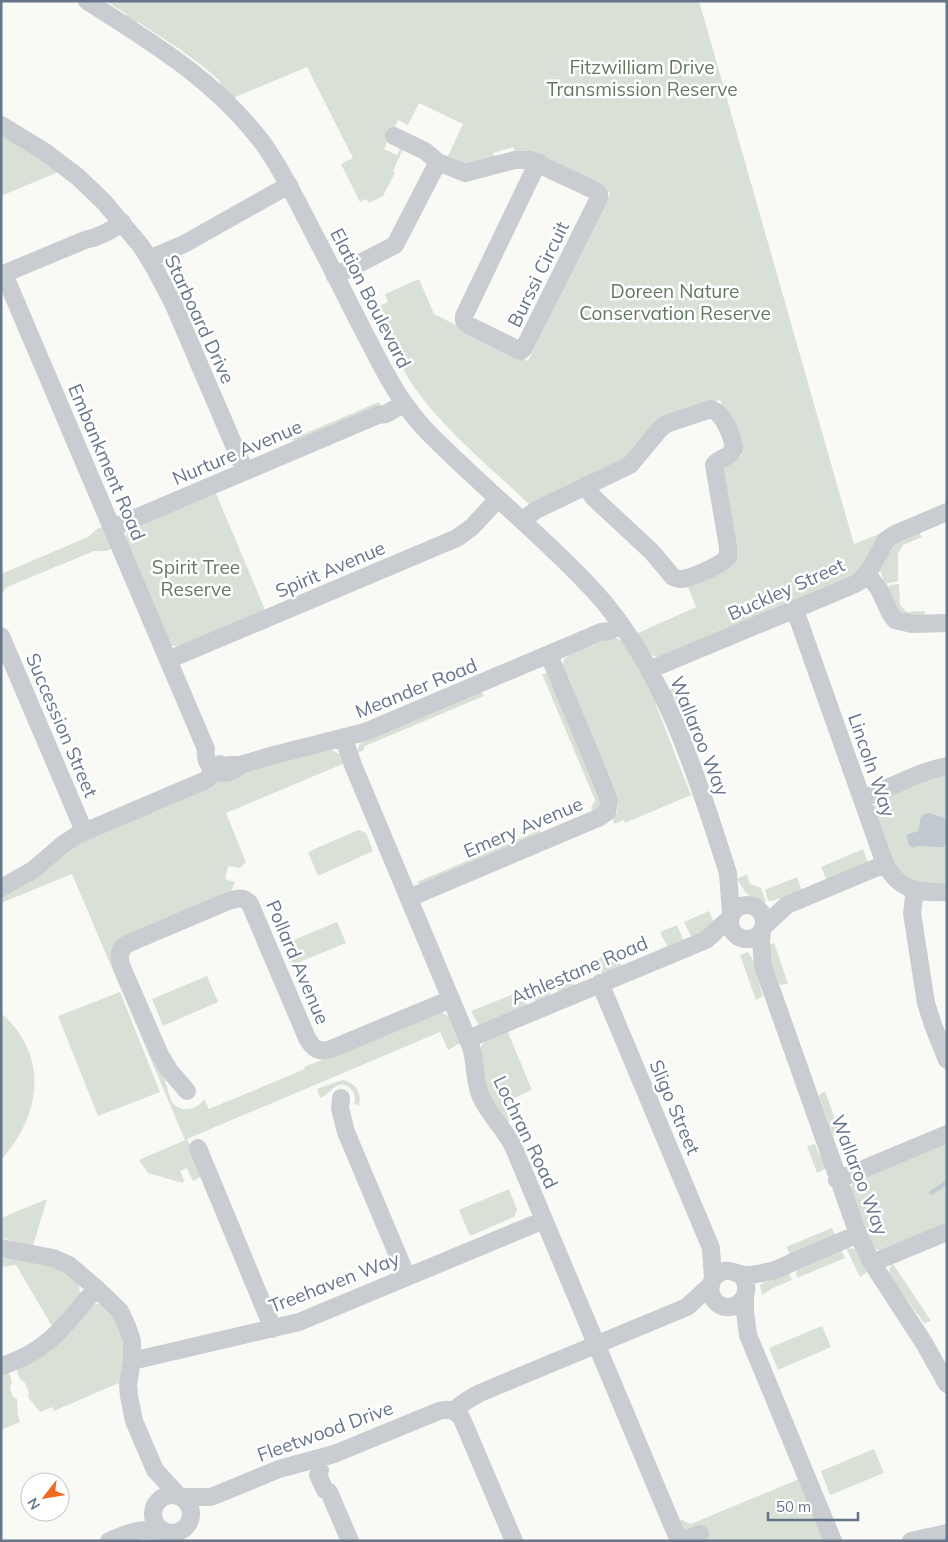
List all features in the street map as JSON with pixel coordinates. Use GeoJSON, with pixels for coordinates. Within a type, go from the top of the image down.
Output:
{"type":"FeatureCollection","features":[{"type":"Feature","properties":{"kind":"street","name":"Elation Boulevard"},"geometry":{"type":"LineString","coordinates":[[87,1],[178,60],[236,111],[265,146],[289,185],[384,372],[402,400],[435,439],[589,586],[619,622]]}},
{"type":"Feature","properties":{"kind":"street","name":"Starboard Drive"},"geometry":{"type":"LineString","coordinates":[[1,125],[11,129],[62,164],[91,189],[118,218],[152,263],[173,303],[245,471]]}},
{"type":"Feature","properties":{"kind":"street","name":"Burssi Circuit"},"geometry":{"type":"LineString","coordinates":[[394,136],[425,151],[438,162],[465,173],[523,159],[538,162],[599,194],[599,198],[522,350],[468,325],[464,321],[464,316],[538,162]]}},
{"type":"Feature","properties":{"kind":"street"},"geometry":{"type":"LineString","coordinates":[[335,276],[395,245],[438,162]]}},
{"type":"Feature","properties":{"kind":"street"},"geometry":{"type":"LineString","coordinates":[[152,263],[289,185]]}},
{"type":"Feature","properties":{"kind":"street"},"geometry":{"type":"LineString","coordinates":[[3,275],[85,240],[118,218]]}},
{"type":"Feature","properties":{"kind":"street","name":"Embankment Road"},"geometry":{"type":"LineString","coordinates":[[3,275],[168,660],[214,762]]}},
{"type":"Feature","properties":{"kind":"street","name":"Nurture Avenue"},"geometry":{"type":"LineString","coordinates":[[112,528],[378,415],[386,407],[402,400]]}},
{"type":"Feature","properties":{"kind":"street"},"geometry":{"type":"LineString","coordinates":[[522,521],[536,510],[585,486],[630,465],[666,424],[707,409],[716,410],[722,418],[734,448],[730,455],[718,460],[714,465],[728,547],[728,558],[723,563],[688,577],[678,579],[673,577],[652,552],[594,498],[585,486]]}},
{"type":"Feature","properties":{"kind":"street","name":"Spirit Avenue"},"geometry":{"type":"LineString","coordinates":[[168,660],[457,538],[472,527],[498,499]]}},
{"type":"Feature","properties":{"kind":"street","name":"Buckley Street"},"geometry":{"type":"LineString","coordinates":[[650,670],[853,585],[867,574],[886,540],[895,534],[947,512]]}},
{"type":"Feature","properties":{"kind":"street"},"geometry":{"type":"LineString","coordinates":[[867,574],[879,589],[895,620],[912,624],[947,622]]}},
{"type":"Feature","properties":{"kind":"street","name":"Lincoln Way"},"geometry":{"type":"LineString","coordinates":[[795,610],[885,864],[898,882],[915,890],[947,892]]}},
{"type":"Feature","properties":{"kind":"street","name":"Meander Road"},"geometry":{"type":"LineString","coordinates":[[214,762],[222,774],[226,774],[232,772],[240,765],[344,739],[386,725],[601,632],[610,631],[619,622]]}},
{"type":"Feature","properties":{"kind":"street","name":"Wallaroo Way"},"geometry":{"type":"LineString","coordinates":[[619,622],[650,670],[666,704],[684,748],[728,873],[738,891],[755,907]]}},
{"type":"Feature","properties":{"kind":"street","name":"Succession Street"},"geometry":{"type":"LineString","coordinates":[[1,636],[84,831]]}},
{"type":"Feature","properties":{"kind":"street","name":"Emery Avenue"},"geometry":{"type":"LineString","coordinates":[[409,898],[598,818],[607,812],[609,802],[604,787],[549,655]]}},
{"type":"Feature","properties":{"kind":"street","name":"Lochran Road"},"geometry":{"type":"LineString","coordinates":[[344,739],[468,1039],[473,1055],[480,1095],[510,1139],[680,1541],[700,1534]]}},
{"type":"Feature","properties":{"kind":"street"},"geometry":{"type":"LineString","coordinates":[[1,888],[33,870],[60,846],[84,831],[206,780],[214,762]]}},
{"type":"Feature","properties":{"kind":"street"},"geometry":{"type":"LineString","coordinates":[[862,799],[915,775],[947,766]]}},
{"type":"Feature","properties":{"kind":"street"},"geometry":{"type":"LineString","coordinates":[[787,905],[753,938],[740,938],[731,929],[731,916],[739,907],[749,905],[755,907],[787,905],[885,864]]}},
{"type":"Feature","properties":{"kind":"street","name":"Wallaroo Way"},"geometry":{"type":"LineString","coordinates":[[728,873],[731,916]]}},
{"type":"Feature","properties":{"kind":"street"},"geometry":{"type":"LineString","coordinates":[[915,890],[912,905],[913,922],[926,1004],[947,1060]]}},
{"type":"Feature","properties":{"kind":"street","name":"Pollard Avenue"},"geometry":{"type":"LineString","coordinates":[[187,1091],[175,1078],[160,1055],[121,965],[120,953],[128,944],[226,902],[240,898],[248,900],[254,910],[308,1038],[317,1050],[326,1051],[451,999]]}},
{"type":"Feature","properties":{"kind":"street"},"geometry":{"type":"LineString","coordinates":[[755,907],[763,916],[762,929]]}},
{"type":"Feature","properties":{"kind":"street","name":"Athlestane Road"},"geometry":{"type":"LineString","coordinates":[[706,940],[731,916]]}},
{"type":"Feature","properties":{"kind":"street","name":"Wallaroo Way"},"geometry":{"type":"LineString","coordinates":[[762,929],[763,966],[858,1234],[872,1263],[924,1344],[947,1384]]}},
{"type":"Feature","properties":{"kind":"street","name":"Wallaroo Way"},"geometry":{"type":"LineString","coordinates":[[740,938],[763,966]]}},
{"type":"Feature","properties":{"kind":"street","name":"Athlestane Road"},"geometry":{"type":"LineString","coordinates":[[468,1039],[706,940],[740,938]]}},
{"type":"Feature","properties":{"kind":"street","name":"Sligo Street"},"geometry":{"type":"LineString","coordinates":[[600,983],[711,1248],[726,1265],[737,1273]]}},
{"type":"Feature","properties":{"kind":"street"},"geometry":{"type":"LineString","coordinates":[[341,1098],[340,1108],[346,1132],[406,1277]]}},
{"type":"Feature","properties":{"kind":"street"},"geometry":{"type":"LineString","coordinates":[[838,1180],[947,1134]]}},
{"type":"Feature","properties":{"kind":"street"},"geometry":{"type":"LineString","coordinates":[[198,1148],[273,1329]]}},
{"type":"Feature","properties":{"kind":"street","name":"Treehaven Way"},"geometry":{"type":"LineString","coordinates":[[132,1361],[299,1322],[544,1220]]}},
{"type":"Feature","properties":{"kind":"street"},"geometry":{"type":"LineString","coordinates":[[872,1263],[947,1232]]}},
{"type":"Feature","properties":{"kind":"street"},"geometry":{"type":"LineString","coordinates":[[721,1305],[729,1307],[738,1304],[769,1272],[858,1234]]}},
{"type":"Feature","properties":{"kind":"street"},"geometry":{"type":"LineString","coordinates":[[1,1248],[43,1255],[61,1261],[76,1271],[114,1304],[124,1318],[132,1341],[132,1361],[128,1384],[134,1420],[155,1470],[190,1506],[190,1527],[181,1532],[168,1535],[152,1530],[133,1530]]}},
{"type":"Feature","properties":{"kind":"street","name":"Sligo Street"},"geometry":{"type":"LineString","coordinates":[[711,1248],[712,1282]]}},
{"type":"Feature","properties":{"kind":"street"},"geometry":{"type":"LineString","coordinates":[[769,1272],[737,1273],[725,1271],[716,1275],[712,1282],[712,1297],[734,1316],[748,1335],[833,1541]]}},
{"type":"Feature","properties":{"kind":"street"},"geometry":{"type":"LineString","coordinates":[[737,1273],[746,1282],[745,1312],[748,1335]]}},
{"type":"Feature","properties":{"kind":"street","name":"Fleetwood Drive"},"geometry":{"type":"LineString","coordinates":[[687,1306],[712,1282]]}},
{"type":"Feature","properties":{"kind":"street"},"geometry":{"type":"LineString","coordinates":[[1,1366],[26,1357],[47,1343],[96,1288]]}},
{"type":"Feature","properties":{"kind":"street","name":"Fleetwood Drive"},"geometry":{"type":"LineString","coordinates":[[181,1497],[211,1498],[279,1469],[318,1465],[348,1449],[440,1410],[448,1409],[457,1413],[464,1401],[480,1393],[687,1306],[721,1305]]}},
{"type":"Feature","properties":{"kind":"street"},"geometry":{"type":"LineString","coordinates":[[457,1413],[514,1541]]}},
{"type":"Feature","properties":{"kind":"street"},"geometry":{"type":"LineString","coordinates":[[318,1465],[318,1475],[322,1485],[329,1492],[350,1541]]}},
{"type":"Feature","properties":{"kind":"street"},"geometry":{"type":"LineString","coordinates":[[155,1470],[154,1522],[168,1535]]}},
{"type":"Feature","properties":{"kind":"street"},"geometry":{"type":"LineString","coordinates":[[109,1541],[133,1530],[166,1496],[171,1494],[181,1497]]}},
{"type":"Feature","properties":{"kind":"street","name":"Fleetwood Drive"},"geometry":{"type":"LineString","coordinates":[[190,1527],[211,1498]]}},
{"type":"Feature","properties":{"kind":"street"},"geometry":{"type":"LineString","coordinates":[[911,1541],[945,1534]]}},
{"type":"Feature","properties":{"kind":"green space"},"geometry":{"type":"Polygon","coordinates":[[[106,1],[699,1],[854,544],[889,530],[870,558],[855,576],[657,657],[649,654],[636,634],[696,607],[686,582],[734,563],[720,465],[742,456],[720,400],[657,422],[627,462],[529,504],[468,448],[426,403],[403,368],[372,309],[388,302],[385,294],[419,279],[434,314],[528,361],[610,193],[527,153],[515,153],[513,147],[493,153],[495,160],[468,167],[447,158],[463,124],[419,103],[408,125],[398,120],[384,149],[397,155],[401,147],[403,149],[393,171],[395,173],[383,196],[369,203],[366,199],[360,202],[341,164],[353,158],[307,67],[233,98],[222,88],[219,80],[205,68],[138,22],[128,19],[126,14],[106,1]]]}},
{"type":"Feature","properties":{"kind":"green space"},"geometry":{"type":"Polygon","coordinates":[[[1,132],[61,171],[1,196],[1,132]]]}},
{"type":"Feature","properties":{"kind":"green space"},"geometry":{"type":"Polygon","coordinates":[[[379,402],[381,406],[379,408],[295,443],[292,439],[379,402]]]}},
{"type":"Feature","properties":{"kind":"green space","name":"Spirit Tree Reserve"},"geometry":{"type":"Polygon","coordinates":[[[215,491],[266,612],[178,647],[171,645],[125,538],[129,529],[215,491]]]}},
{"type":"Feature","properties":{"kind":"green space"},"geometry":{"type":"Polygon","coordinates":[[[104,526],[114,548],[106,551],[94,551],[7,587],[1,594],[1,574],[88,537],[104,526]]]}},
{"type":"Feature","properties":{"kind":"green space"},"geometry":{"type":"Polygon","coordinates":[[[918,531],[922,537],[903,545],[898,554],[898,581],[885,584],[880,570],[889,547],[918,531]]]}},
{"type":"Feature","properties":{"kind":"green space"},"geometry":{"type":"Polygon","coordinates":[[[899,584],[900,605],[907,612],[925,611],[924,617],[901,615],[887,589],[890,585],[899,584]]]}},
{"type":"Feature","properties":{"kind":"green space"},"geometry":{"type":"Polygon","coordinates":[[[614,637],[625,642],[656,698],[656,705],[691,795],[625,823],[624,820],[614,824],[613,818],[617,812],[618,804],[562,667],[564,660],[569,655],[614,637]]]}},
{"type":"Feature","properties":{"kind":"green space"},"geometry":{"type":"Polygon","coordinates":[[[547,673],[601,799],[599,807],[594,813],[591,808],[595,800],[542,674],[547,673]]]}},
{"type":"Feature","properties":{"kind":"green space"},"geometry":{"type":"Polygon","coordinates":[[[677,685],[698,732],[689,733],[675,699],[667,691],[677,685]]]}},
{"type":"Feature","properties":{"kind":"green space"},"geometry":{"type":"Polygon","coordinates":[[[481,691],[484,696],[365,746],[363,751],[357,752],[359,745],[363,741],[481,691]]]}},
{"type":"Feature","properties":{"kind":"green space"},"geometry":{"type":"Polygon","coordinates":[[[330,749],[341,755],[345,763],[226,813],[246,862],[240,868],[228,866],[225,879],[235,882],[231,892],[114,962],[167,1086],[171,1100],[180,1108],[189,1109],[197,1106],[204,1099],[209,1109],[305,1069],[304,1067],[441,1012],[451,1018],[462,1042],[448,1050],[440,1032],[187,1139],[202,1176],[193,1181],[187,1168],[180,1171],[184,1180],[183,1183],[148,1173],[139,1160],[185,1140],[72,874],[1,903],[1,895],[67,849],[210,780],[330,749]]]}},
{"type":"Feature","properties":{"kind":"green space"},"geometry":{"type":"Polygon","coordinates":[[[947,772],[947,885],[913,883],[893,867],[874,808],[875,804],[881,799],[947,772]]]}},
{"type":"Feature","properties":{"kind":"green space"},"geometry":{"type":"Polygon","coordinates":[[[358,830],[366,833],[373,851],[318,876],[308,852],[358,830]]]}},
{"type":"Feature","properties":{"kind":"green space"},"geometry":{"type":"Polygon","coordinates":[[[540,830],[540,835],[421,885],[417,882],[540,830]]]}},
{"type":"Feature","properties":{"kind":"green space"},"geometry":{"type":"Polygon","coordinates":[[[863,849],[868,863],[827,881],[821,867],[863,849]]]}},
{"type":"Feature","properties":{"kind":"green space"},"geometry":{"type":"Polygon","coordinates":[[[747,874],[750,884],[761,888],[766,902],[752,898],[742,888],[737,879],[747,874]]]}},
{"type":"Feature","properties":{"kind":"green space"},"geometry":{"type":"Polygon","coordinates":[[[797,877],[802,892],[771,901],[768,900],[765,890],[797,877]]]}},
{"type":"Feature","properties":{"kind":"green space"},"geometry":{"type":"Polygon","coordinates":[[[709,911],[715,925],[692,938],[684,922],[709,911]]]}},
{"type":"Feature","properties":{"kind":"green space"},"geometry":{"type":"Polygon","coordinates":[[[337,922],[346,943],[292,965],[284,944],[337,922]]]}},
{"type":"Feature","properties":{"kind":"green space"},"geometry":{"type":"Polygon","coordinates":[[[677,925],[684,942],[668,948],[660,932],[677,925]]]}},
{"type":"Feature","properties":{"kind":"green space"},"geometry":{"type":"Polygon","coordinates":[[[774,943],[788,984],[780,985],[775,973],[770,968],[768,945],[774,943]]]}},
{"type":"Feature","properties":{"kind":"green space"},"geometry":{"type":"Polygon","coordinates":[[[615,951],[622,968],[603,975],[595,960],[615,951]]]}},
{"type":"Feature","properties":{"kind":"green space"},"geometry":{"type":"Polygon","coordinates":[[[748,952],[756,968],[763,996],[756,1000],[740,955],[748,952]]]}},
{"type":"Feature","properties":{"kind":"green space"},"geometry":{"type":"Polygon","coordinates":[[[568,971],[574,987],[559,994],[552,978],[568,971]]]}},
{"type":"Feature","properties":{"kind":"green space"},"geometry":{"type":"Polygon","coordinates":[[[207,976],[218,1002],[163,1026],[152,999],[207,976]]]}},
{"type":"Feature","properties":{"kind":"green space"},"geometry":{"type":"Polygon","coordinates":[[[545,980],[551,997],[536,1003],[528,987],[545,980]]]}},
{"type":"Feature","properties":{"kind":"green space"},"geometry":{"type":"Polygon","coordinates":[[[521,991],[528,1007],[479,1026],[471,1011],[521,991]]]}},
{"type":"Feature","properties":{"kind":"green space"},"geometry":{"type":"Polygon","coordinates":[[[120,992],[160,1092],[98,1116],[58,1016],[120,992]]]}},
{"type":"Feature","properties":{"kind":"green space"},"geometry":{"type":"Polygon","coordinates":[[[1,1013],[17,1030],[27,1048],[33,1067],[34,1086],[25,1124],[1,1160],[1,1013]]]}},
{"type":"Feature","properties":{"kind":"green space"},"geometry":{"type":"Polygon","coordinates":[[[507,1030],[532,1090],[510,1100],[509,1105],[514,1119],[507,1122],[486,1092],[480,1049],[488,1039],[507,1030]]]}},
{"type":"Feature","properties":{"kind":"green space"},"geometry":{"type":"Polygon","coordinates":[[[344,1080],[352,1083],[357,1089],[360,1096],[359,1105],[354,1104],[355,1096],[352,1091],[342,1084],[334,1087],[320,1098],[317,1089],[344,1080]]]}},
{"type":"Feature","properties":{"kind":"green space"},"geometry":{"type":"Polygon","coordinates":[[[825,1091],[841,1136],[839,1137],[838,1134],[833,1136],[820,1099],[819,1095],[825,1091]]]}},
{"type":"Feature","properties":{"kind":"green space"},"geometry":{"type":"Polygon","coordinates":[[[947,1142],[947,1225],[881,1251],[874,1248],[869,1243],[850,1190],[853,1183],[947,1142]]]}},
{"type":"Feature","properties":{"kind":"green space"},"geometry":{"type":"Polygon","coordinates":[[[815,1144],[827,1168],[817,1173],[807,1146],[815,1144]]]}},
{"type":"Feature","properties":{"kind":"green space"},"geometry":{"type":"Polygon","coordinates":[[[509,1189],[517,1210],[514,1217],[470,1236],[459,1210],[509,1189]]]}},
{"type":"Feature","properties":{"kind":"green space"},"geometry":{"type":"Polygon","coordinates":[[[47,1199],[33,1246],[1,1238],[1,1218],[47,1199]]]}},
{"type":"Feature","properties":{"kind":"green space"},"geometry":{"type":"Polygon","coordinates":[[[832,1228],[835,1235],[791,1256],[786,1247],[832,1228]]]}},
{"type":"Feature","properties":{"kind":"green space"},"geometry":{"type":"Polygon","coordinates":[[[846,1248],[856,1249],[870,1270],[860,1277],[846,1248]]]}},
{"type":"Feature","properties":{"kind":"green space"},"geometry":{"type":"Polygon","coordinates":[[[841,1249],[845,1258],[797,1278],[795,1268],[841,1249]]]}},
{"type":"Feature","properties":{"kind":"green space"},"geometry":{"type":"Polygon","coordinates":[[[7,1257],[46,1264],[66,1272],[79,1285],[80,1296],[53,1328],[16,1265],[1,1267],[1,1259],[7,1257]]]}},
{"type":"Feature","properties":{"kind":"green space"},"geometry":{"type":"Polygon","coordinates":[[[892,1264],[931,1321],[924,1323],[888,1274],[892,1264]]]}},
{"type":"Feature","properties":{"kind":"green space"},"geometry":{"type":"Polygon","coordinates":[[[788,1271],[792,1280],[762,1295],[760,1285],[788,1271]]]}},
{"type":"Feature","properties":{"kind":"green space"},"geometry":{"type":"Polygon","coordinates":[[[93,1304],[100,1304],[112,1313],[123,1336],[125,1351],[121,1382],[54,1411],[52,1407],[40,1412],[28,1397],[29,1393],[25,1383],[17,1373],[19,1368],[93,1304]]]}},
{"type":"Feature","properties":{"kind":"green space"},"geometry":{"type":"Polygon","coordinates":[[[822,1326],[831,1347],[778,1370],[769,1348],[822,1326]]]}},
{"type":"Feature","properties":{"kind":"green space"},"geometry":{"type":"Polygon","coordinates":[[[7,1372],[12,1382],[10,1387],[13,1397],[17,1399],[20,1422],[1,1430],[1,1373],[7,1372]]]}},
{"type":"Feature","properties":{"kind":"green space"},"geometry":{"type":"Polygon","coordinates":[[[874,1449],[884,1473],[830,1495],[821,1471],[874,1449]]]}},
{"type":"Feature","properties":{"kind":"green space"},"geometry":{"type":"Polygon","coordinates":[[[799,1479],[825,1541],[700,1541],[682,1529],[679,1521],[682,1520],[691,1524],[799,1479]]]}},
{"type":"Feature","properties":{"kind":"shaded area"},"geometry":{"type":"Polygon","coordinates":[[[928,813],[947,818],[947,846],[920,846],[913,848],[909,845],[906,835],[918,831],[922,816],[928,813]]]}},
{"type":"Feature","properties":{"kind":"waterway"},"geometry":{"type":"LineString","coordinates":[[931,1193],[947,1182]]}},
{"type":"Feature","properties":{"kind":"park label","name":"Fitzwilliam Drive Transmission Reserve"},"geometry":{"type":"Point","coordinates":[642,78]}},
{"type":"Feature","properties":{"kind":"park label","name":"Doreen Nature Conservation Reserve"},"geometry":{"type":"Point","coordinates":[675,302]}}]}
